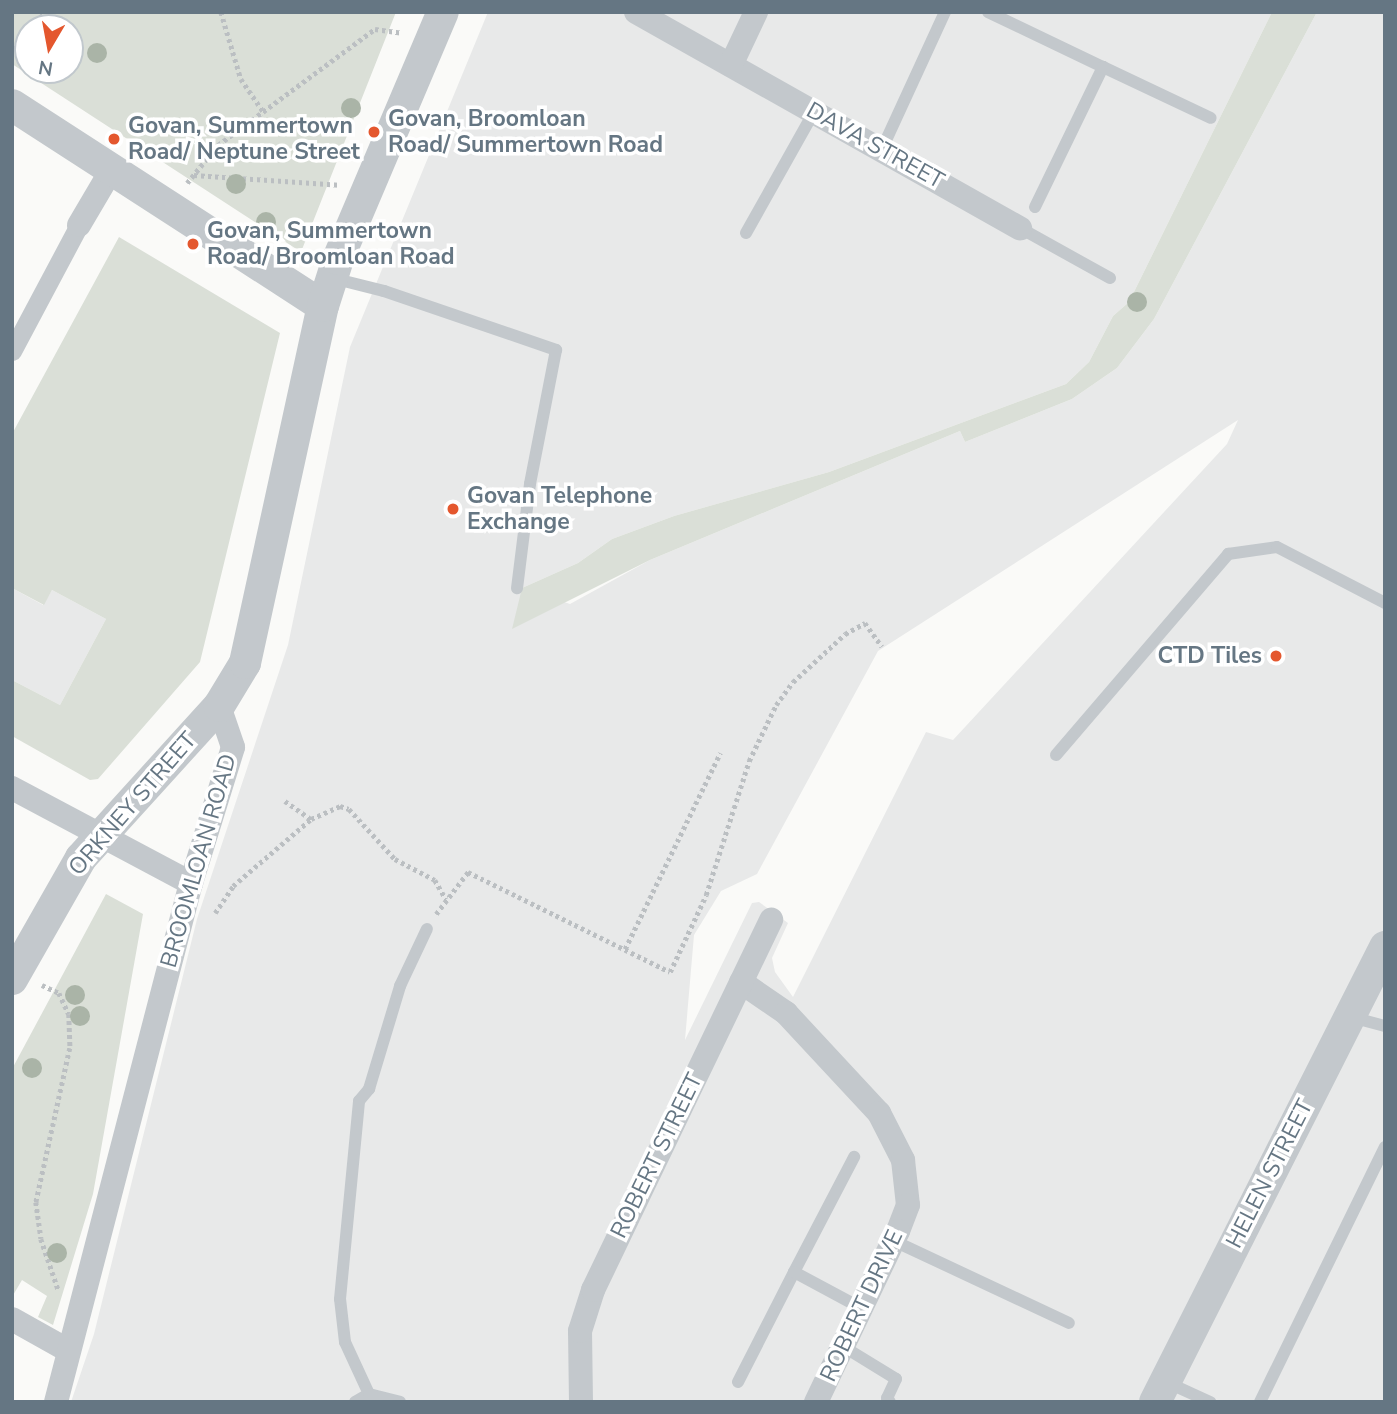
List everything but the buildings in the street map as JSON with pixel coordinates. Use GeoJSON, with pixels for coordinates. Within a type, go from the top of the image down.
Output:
{"type":"FeatureCollection","features":[{"type":"Feature","properties":{"kind":"street","name":"DAVA STREET"},"geometry":{"type":"LineString","coordinates":[[636,12],[1020,228]]}},
{"type":"Feature","properties":{"kind":"street"},"geometry":{"type":"LineString","coordinates":[[731,65],[756,12]]}},
{"type":"Feature","properties":{"kind":"street"},"geometry":{"type":"LineString","coordinates":[[219,706],[236,681],[251,643],[327,292],[438,25]]}},
{"type":"Feature","properties":{"kind":"street"},"geometry":{"type":"LineString","coordinates":[[12,105],[168,205],[327,292]]}},
{"type":"Feature","properties":{"kind":"street"},"geometry":{"type":"LineString","coordinates":[[12,351],[112,169]]}},
{"type":"Feature","properties":{"kind":"street","name":"ORKNEY STREET"},"geometry":{"type":"LineString","coordinates":[[14,976],[61,887],[101,835],[219,706]]}},
{"type":"Feature","properties":{"kind":"street","name":"BROOMLOAN ROAD"},"geometry":{"type":"LineString","coordinates":[[56,1402],[191,883],[233,747],[219,706]]}},
{"type":"Feature","properties":{"kind":"street"},"geometry":{"type":"LineString","coordinates":[[12,788],[191,883]]}},
{"type":"Feature","properties":{"kind":"street","name":"ROBERT STREET"},"geometry":{"type":"LineString","coordinates":[[581,1402],[580,1331],[593,1290],[771,920]]}},
{"type":"Feature","properties":{"kind":"street","name":"HELEN STREET"},"geometry":{"type":"LineString","coordinates":[[1159,1391],[1385,947]]}},
{"type":"Feature","properties":{"kind":"street","name":"ROBERT DRIVE"},"geometry":{"type":"LineString","coordinates":[[741,982],[786,1013],[878,1113],[892,1134],[908,1186],[908,1205],[894,1241],[816,1402]]}},
{"type":"Feature","properties":{"kind":"street"},"geometry":{"type":"LineString","coordinates":[[12,1319],[69,1351]]}},
{"type":"Feature","properties":{"kind":"lane"},"geometry":{"type":"LineString","coordinates":[[882,149],[945,12]]}},
{"type":"Feature","properties":{"kind":"lane"},"geometry":{"type":"LineString","coordinates":[[988,12],[1211,118]]}},
{"type":"Feature","properties":{"kind":"lane"},"geometry":{"type":"LineString","coordinates":[[1035,206],[1103,67]]}},
{"type":"Feature","properties":{"kind":"lane"},"geometry":{"type":"LineString","coordinates":[[746,233],[814,112]]}},
{"type":"Feature","properties":{"kind":"lane"},"geometry":{"type":"LineString","coordinates":[[1020,228],[1110,278]]}},
{"type":"Feature","properties":{"kind":"lane"},"geometry":{"type":"LineString","coordinates":[[327,292],[384,291],[556,350],[530,484],[517,588]]}},
{"type":"Feature","properties":{"kind":"lane"},"geometry":{"type":"LineString","coordinates":[[1056,755],[1227,554],[1277,547],[1385,603]]}},
{"type":"Feature","properties":{"kind":"lane"},"geometry":{"type":"LineString","coordinates":[[369,1394],[345,1342],[340,1298],[359,1101],[369,1089],[396,998],[426,929]]}},
{"type":"Feature","properties":{"kind":"lane"},"geometry":{"type":"LineString","coordinates":[[1350,1017],[1385,1026]]}},
{"type":"Feature","properties":{"kind":"lane"},"geometry":{"type":"LineString","coordinates":[[1260,1402],[1385,1147]]}},
{"type":"Feature","properties":{"kind":"lane"},"geometry":{"type":"LineString","coordinates":[[738,1382],[854,1157]]}},
{"type":"Feature","properties":{"kind":"lane"},"geometry":{"type":"LineString","coordinates":[[894,1241],[1069,1323]]}},
{"type":"Feature","properties":{"kind":"lane"},"geometry":{"type":"LineString","coordinates":[[794,1272],[863,1309]]}},
{"type":"Feature","properties":{"kind":"lane"},"geometry":{"type":"LineString","coordinates":[[844,1347],[896,1379],[887,1398],[890,1402]]}},
{"type":"Feature","properties":{"kind":"lane"},"geometry":{"type":"LineString","coordinates":[[1159,1391],[1210,1402]]}},
{"type":"Feature","properties":{"kind":"lane"},"geometry":{"type":"LineString","coordinates":[[355,1402],[369,1394],[400,1402]]}},
{"type":"Feature","properties":{"kind":"path"},"geometry":{"type":"LineString","coordinates":[[220,12],[241,79],[265,114]]}},
{"type":"Feature","properties":{"kind":"path"},"geometry":{"type":"LineString","coordinates":[[168,205],[218,145],[265,114],[375,29],[438,25]]}},
{"type":"Feature","properties":{"kind":"path"},"geometry":{"type":"LineString","coordinates":[[194,174],[369,187]]}},
{"type":"Feature","properties":{"kind":"path"},"geometry":{"type":"LineString","coordinates":[[426,929],[446,898],[468,872],[670,972],[706,895],[749,761],[776,705],[793,682],[845,634],[866,623],[882,646]]}},
{"type":"Feature","properties":{"kind":"path"},"geometry":{"type":"LineString","coordinates":[[625,949],[720,753]]}},
{"type":"Feature","properties":{"kind":"path"},"geometry":{"type":"LineString","coordinates":[[285,801],[311,819]]}},
{"type":"Feature","properties":{"kind":"path"},"geometry":{"type":"LineString","coordinates":[[215,913],[233,886],[311,819],[340,806],[349,809],[395,859],[435,880],[446,898]]}},
{"type":"Feature","properties":{"kind":"path"},"geometry":{"type":"LineString","coordinates":[[14,976],[59,993],[69,1014],[70,1048],[36,1202],[53,1279],[76,1327]]}},
{"type":"Feature","properties":{"kind":"shaded area"},"geometry":{"type":"Polygon","coordinates":[[[12,12],[396,12],[301,252],[43,84],[84,84],[84,14],[14,14],[14,65],[12,12]]]}},
{"type":"Feature","properties":{"kind":"shaded area"},"geometry":{"type":"Polygon","coordinates":[[[488,12],[1272,12],[1129,302],[1113,316],[1089,362],[1066,384],[829,472],[674,516],[612,539],[578,563],[522,588],[570,604],[650,560],[960,431],[965,442],[1072,399],[1117,368],[1154,319],[1317,12],[1385,12],[1385,1402],[71,1402],[94,1334],[197,919],[288,645],[350,347],[488,12]],[[1238,420],[878,651],[757,874],[721,891],[694,935],[685,1040],[752,903],[759,902],[788,923],[772,958],[775,972],[793,997],[926,732],[953,740],[1227,444],[1238,420]]]}},
{"type":"Feature","properties":{"kind":"shaded area"},"geometry":{"type":"Polygon","coordinates":[[[1272,12],[1317,12],[1154,319],[1117,368],[1072,399],[965,442],[960,431],[650,560],[512,629],[522,588],[578,563],[612,539],[674,516],[829,472],[1066,384],[1089,362],[1113,316],[1129,302],[1272,12]]]}},
{"type":"Feature","properties":{"kind":"shaded area"},"geometry":{"type":"Polygon","coordinates":[[[119,237],[280,333],[200,662],[98,779],[90,780],[12,736],[12,680],[60,705],[106,619],[52,590],[44,605],[12,588],[12,434],[119,237]]]}},
{"type":"Feature","properties":{"kind":"shaded area"},"geometry":{"type":"Polygon","coordinates":[[[12,588],[43,605],[52,590],[106,619],[60,705],[12,680],[12,588]]]}},
{"type":"Feature","properties":{"kind":"shaded area"},"geometry":{"type":"Polygon","coordinates":[[[106,894],[143,914],[93,1194],[53,1325],[38,1317],[47,1296],[22,1280],[12,1297],[12,1069],[106,894]]]}},
{"type":"Feature","properties":{"kind":"place","name":"Govan, Broomloan Road/ Summertown Road"},"geometry":{"type":"Point","coordinates":[374,132]}},
{"type":"Feature","properties":{"kind":"place","name":"Govan, Summertown Road/ Neptune Street"},"geometry":{"type":"Point","coordinates":[114,139]}},
{"type":"Feature","properties":{"kind":"place","name":"Govan, Summertown Road/ Broomloan Road"},"geometry":{"type":"Point","coordinates":[193,244]}},
{"type":"Feature","properties":{"kind":"place","name":"Govan Telephone Exchange"},"geometry":{"type":"Point","coordinates":[453,509]}},
{"type":"Feature","properties":{"kind":"place","name":"CTD Tiles"},"geometry":{"type":"Point","coordinates":[1276,656]}}]}
